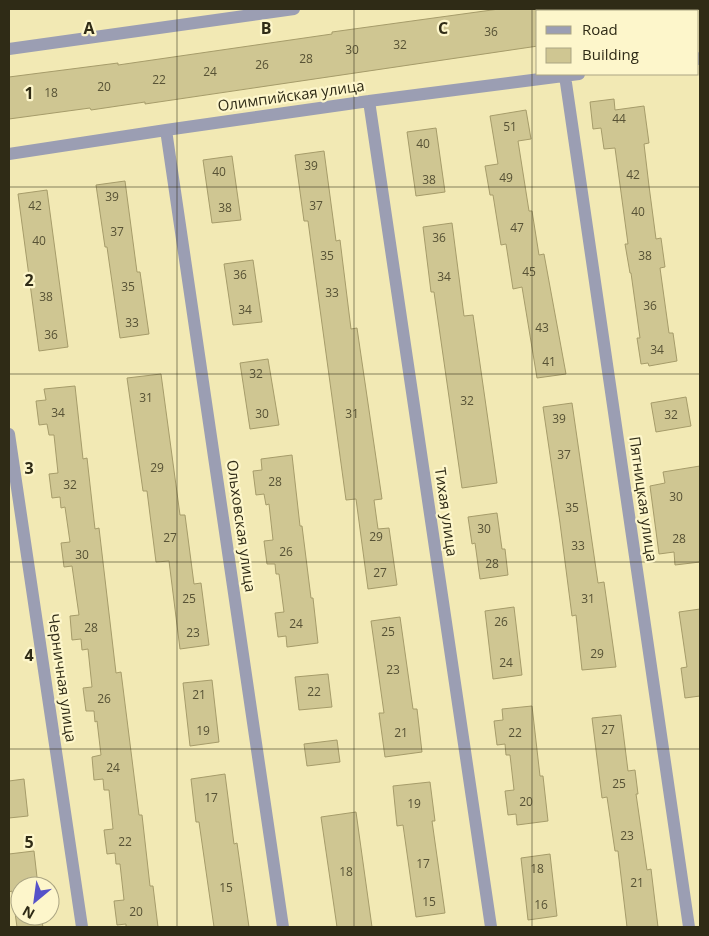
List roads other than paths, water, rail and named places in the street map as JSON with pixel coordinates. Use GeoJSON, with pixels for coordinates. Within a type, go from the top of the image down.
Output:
{"type":"FeatureCollection","features":[{"type":"Feature","properties":{"kind":"street"},"geometry":{"type":"LineString","coordinates":[[9,49],[294,9]]}},
{"type":"Feature","properties":{"kind":"street","name":"Олимпийская улица"},"geometry":{"type":"LineString","coordinates":[[9,154],[369,101],[572,75]]}},
{"type":"Feature","properties":{"kind":"street","name":"Пятницкая улица"},"geometry":{"type":"LineString","coordinates":[[565,76],[689,927]]}},
{"type":"Feature","properties":{"kind":"street","name":"Тихая улица"},"geometry":{"type":"LineString","coordinates":[[369,101],[491,927]]}},
{"type":"Feature","properties":{"kind":"street","name":"Ольховская улица"},"geometry":{"type":"LineString","coordinates":[[166,130],[283,927]]}},
{"type":"Feature","properties":{"kind":"street","name":"Черничная улица"},"geometry":{"type":"LineString","coordinates":[[9,434],[82,927]]}}]}
